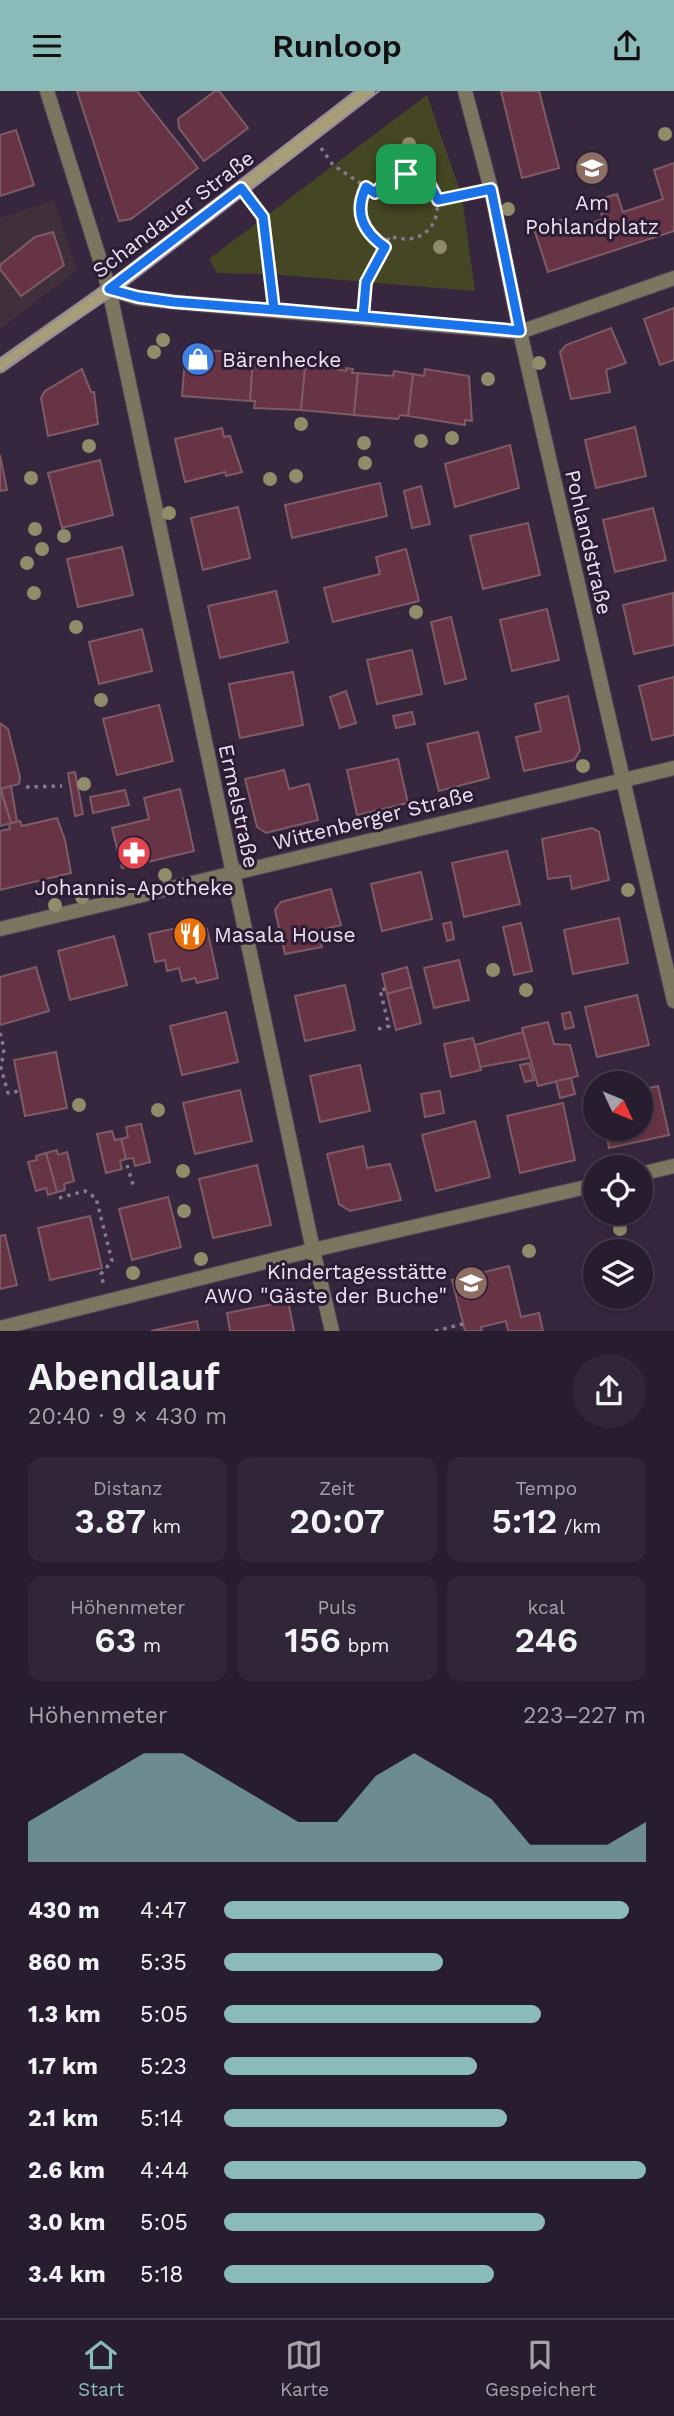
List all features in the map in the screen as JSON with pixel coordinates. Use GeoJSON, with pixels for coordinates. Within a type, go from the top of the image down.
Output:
{"type":"FeatureCollection","features":[{"type":"Feature","properties":{"kind":"main road","name":"Schandauer Straße"},"geometry":{"type":"LineString","coordinates":[[0,366],[109,289],[368,91]]}},
{"type":"Feature","properties":{"kind":"street","name":"Ermelstraße"},"geometry":{"type":"LineString","coordinates":[[47,91],[109,289],[231,874],[332,1331]]}},
{"type":"Feature","properties":{"kind":"street","name":"Pohlandstraße"},"geometry":{"type":"LineString","coordinates":[[465,91],[491,189],[520,331],[674,1001]]}},
{"type":"Feature","properties":{"kind":"street"},"geometry":{"type":"LineString","coordinates":[[109,289],[138,297],[174,302],[520,331],[674,278]]}},
{"type":"Feature","properties":{"kind":"street","name":"Wittenberger Straße"},"geometry":{"type":"LineString","coordinates":[[0,929],[674,768]]}},
{"type":"Feature","properties":{"kind":"street"},"geometry":{"type":"LineString","coordinates":[[653,1171],[674,1166]]}},
{"type":"Feature","properties":{"kind":"street"},"geometry":{"type":"LineString","coordinates":[[0,1328],[313,1250],[583,1188]]}},
{"type":"Feature","properties":{"kind":"path"},"geometry":{"type":"LineString","coordinates":[[311,135],[333,165],[375,193],[393,176],[412,174],[429,183],[438,200],[436,218],[425,233],[408,239],[390,236],[366,282],[363,317]]}},
{"type":"Feature","properties":{"kind":"path"},"geometry":{"type":"LineString","coordinates":[[366,187],[360,205],[361,222],[370,235],[385,247]]}},
{"type":"Feature","properties":{"kind":"path"},"geometry":{"type":"LineString","coordinates":[[241,188],[263,217],[274,309]]}},
{"type":"Feature","properties":{"kind":"path"},"geometry":{"type":"LineString","coordinates":[[438,200],[491,189]]}},
{"type":"Feature","properties":{"kind":"path"},"geometry":{"type":"LineString","coordinates":[[26,787],[61,786]]}},
{"type":"Feature","properties":{"kind":"path"},"geometry":{"type":"LineString","coordinates":[[378,1029],[389,1027],[388,1010],[380,991],[386,989]]}},
{"type":"Feature","properties":{"kind":"path"},"geometry":{"type":"LineString","coordinates":[[0,1033],[4,1049],[1,1068],[8,1093],[20,1091]]}},
{"type":"Feature","properties":{"kind":"path"},"geometry":{"type":"LineString","coordinates":[[127,1165],[134,1188]]}},
{"type":"Feature","properties":{"kind":"path"},"geometry":{"type":"LineString","coordinates":[[59,1198],[85,1191],[96,1198],[112,1261],[101,1274],[102,1279]]}},
{"type":"Feature","properties":{"kind":"path"},"geometry":{"type":"LineString","coordinates":[[435,1331],[463,1324]]}},
{"type":"Feature","properties":{"kind":"shaded area"},"geometry":{"type":"Polygon","coordinates":[[[54,200],[77,270],[0,329],[0,218],[54,200]]]}},
{"type":"Feature","properties":{"kind":"green space"},"geometry":{"type":"Polygon","coordinates":[[[427,95],[462,197],[475,291],[270,274],[217,273],[209,259],[427,95]]]}},
{"type":"Feature","properties":{"kind":"building"},"geometry":{"type":"Polygon","coordinates":[[[77,91],[137,91],[198,168],[131,219],[119,221],[77,91]]]}},
{"type":"Feature","properties":{"kind":"building"},"geometry":{"type":"Polygon","coordinates":[[[215,91],[219,91],[248,128],[204,161],[179,128],[178,119],[215,91]]]}},
{"type":"Feature","properties":{"kind":"building"},"geometry":{"type":"Polygon","coordinates":[[[501,91],[539,91],[559,168],[522,178],[501,91]]]}},
{"type":"Feature","properties":{"kind":"building"},"geometry":{"type":"Polygon","coordinates":[[[16,130],[34,185],[0,196],[0,135],[16,130]]]}},
{"type":"Feature","properties":{"kind":"building"},"geometry":{"type":"Polygon","coordinates":[[[674,163],[674,231],[548,272],[534,229],[564,219],[568,231],[603,219],[597,200],[617,194],[623,212],[663,199],[654,170],[674,163]]]}},
{"type":"Feature","properties":{"kind":"building"},"geometry":{"type":"Polygon","coordinates":[[[53,232],[64,265],[21,296],[0,269],[0,265],[35,237],[53,232]]]}},
{"type":"Feature","properties":{"kind":"building"},"geometry":{"type":"Polygon","coordinates":[[[674,308],[674,360],[660,365],[644,319],[674,308]]]}},
{"type":"Feature","properties":{"kind":"building"},"geometry":{"type":"Polygon","coordinates":[[[611,328],[626,363],[606,370],[610,392],[571,399],[560,352],[566,345],[611,328]]]}},
{"type":"Feature","properties":{"kind":"building"},"geometry":{"type":"Polygon","coordinates":[[[191,351],[235,352],[235,358],[253,359],[250,401],[182,396],[185,359],[191,359],[191,351]]]}},
{"type":"Feature","properties":{"kind":"building"},"geometry":{"type":"Polygon","coordinates":[[[253,359],[268,360],[268,365],[292,364],[292,367],[305,369],[301,410],[254,408],[255,401],[250,401],[253,359]]]}},
{"type":"Feature","properties":{"kind":"building"},"geometry":{"type":"Polygon","coordinates":[[[311,365],[346,371],[346,368],[353,369],[352,373],[358,373],[354,415],[301,410],[305,369],[311,365]]]}},
{"type":"Feature","properties":{"kind":"building"},"geometry":{"type":"Polygon","coordinates":[[[82,369],[91,392],[94,392],[98,424],[48,436],[41,398],[45,391],[82,369]]]}},
{"type":"Feature","properties":{"kind":"building"},"geometry":{"type":"Polygon","coordinates":[[[425,369],[469,376],[472,421],[465,420],[465,425],[408,416],[413,374],[424,376],[425,369]]]}},
{"type":"Feature","properties":{"kind":"building"},"geometry":{"type":"Polygon","coordinates":[[[394,371],[413,374],[408,416],[400,415],[398,419],[354,415],[358,373],[393,376],[394,371]]]}},
{"type":"Feature","properties":{"kind":"building"},"geometry":{"type":"Polygon","coordinates":[[[635,427],[646,476],[596,488],[585,440],[635,427]]]}},
{"type":"Feature","properties":{"kind":"building"},"geometry":{"type":"Polygon","coordinates":[[[222,428],[224,437],[230,436],[242,472],[226,476],[225,472],[185,482],[175,439],[222,428]]]}},
{"type":"Feature","properties":{"kind":"building"},"geometry":{"type":"Polygon","coordinates":[[[510,445],[519,488],[455,507],[445,464],[510,445]]]}},
{"type":"Feature","properties":{"kind":"building"},"geometry":{"type":"Polygon","coordinates":[[[0,455],[7,490],[0,491],[0,455]]]}},
{"type":"Feature","properties":{"kind":"building"},"geometry":{"type":"Polygon","coordinates":[[[100,460],[113,515],[62,528],[48,473],[100,460]]]}},
{"type":"Feature","properties":{"kind":"building"},"geometry":{"type":"Polygon","coordinates":[[[380,483],[387,516],[292,538],[285,505],[380,483]]]}},
{"type":"Feature","properties":{"kind":"building"},"geometry":{"type":"Polygon","coordinates":[[[421,486],[430,524],[412,528],[404,491],[421,486]]]}},
{"type":"Feature","properties":{"kind":"building"},"geometry":{"type":"Polygon","coordinates":[[[238,507],[250,558],[203,570],[191,518],[238,507]]]}},
{"type":"Feature","properties":{"kind":"building"},"geometry":{"type":"Polygon","coordinates":[[[653,508],[666,560],[615,572],[603,520],[653,508]]]}},
{"type":"Feature","properties":{"kind":"building"},"geometry":{"type":"Polygon","coordinates":[[[528,523],[540,575],[483,589],[470,536],[528,523]]]}},
{"type":"Feature","properties":{"kind":"building"},"geometry":{"type":"Polygon","coordinates":[[[122,547],[133,595],[78,607],[67,559],[122,547]]]}},
{"type":"Feature","properties":{"kind":"building"},"geometry":{"type":"Polygon","coordinates":[[[406,549],[419,601],[333,622],[324,588],[380,574],[376,557],[406,549]]]}},
{"type":"Feature","properties":{"kind":"building"},"geometry":{"type":"Polygon","coordinates":[[[276,591],[288,642],[220,658],[208,606],[276,591]]]}},
{"type":"Feature","properties":{"kind":"building"},"geometry":{"type":"Polygon","coordinates":[[[673,593],[674,645],[634,654],[623,605],[673,593]]]}},
{"type":"Feature","properties":{"kind":"building"},"geometry":{"type":"Polygon","coordinates":[[[547,609],[559,660],[512,671],[500,620],[547,609]]]}},
{"type":"Feature","properties":{"kind":"building"},"geometry":{"type":"Polygon","coordinates":[[[451,617],[466,679],[445,684],[431,622],[451,617]]]}},
{"type":"Feature","properties":{"kind":"building"},"geometry":{"type":"Polygon","coordinates":[[[142,629],[152,671],[99,684],[89,642],[142,629]]]}},
{"type":"Feature","properties":{"kind":"building"},"geometry":{"type":"Polygon","coordinates":[[[412,650],[422,694],[377,704],[367,660],[412,650]]]}},
{"type":"Feature","properties":{"kind":"building"},"geometry":{"type":"Polygon","coordinates":[[[293,672],[303,725],[240,738],[229,684],[293,672]]]}},
{"type":"Feature","properties":{"kind":"building"},"geometry":{"type":"Polygon","coordinates":[[[674,677],[674,735],[652,740],[639,686],[674,677]]]}},
{"type":"Feature","properties":{"kind":"building"},"geometry":{"type":"Polygon","coordinates":[[[346,691],[356,723],[340,728],[330,697],[346,691]]]}},
{"type":"Feature","properties":{"kind":"building"},"geometry":{"type":"Polygon","coordinates":[[[568,696],[580,750],[574,760],[524,771],[516,737],[541,731],[535,704],[568,696]]]}},
{"type":"Feature","properties":{"kind":"building"},"geometry":{"type":"Polygon","coordinates":[[[159,705],[173,761],[117,775],[103,719],[159,705]]]}},
{"type":"Feature","properties":{"kind":"building"},"geometry":{"type":"Polygon","coordinates":[[[412,712],[415,724],[396,728],[393,716],[412,712]]]}},
{"type":"Feature","properties":{"kind":"building"},"geometry":{"type":"Polygon","coordinates":[[[0,723],[8,729],[20,777],[19,784],[0,789],[0,723]]]}},
{"type":"Feature","properties":{"kind":"building"},"geometry":{"type":"Polygon","coordinates":[[[478,732],[489,778],[439,791],[427,744],[478,732]]]}},
{"type":"Feature","properties":{"kind":"building"},"geometry":{"type":"Polygon","coordinates":[[[398,759],[408,803],[357,815],[347,770],[398,759]]]}},
{"type":"Feature","properties":{"kind":"building"},"geometry":{"type":"Polygon","coordinates":[[[284,770],[289,789],[309,784],[318,820],[266,833],[257,827],[245,779],[284,770]]]}},
{"type":"Feature","properties":{"kind":"building"},"geometry":{"type":"Polygon","coordinates":[[[75,772],[83,814],[75,816],[68,773],[75,772]]]}},
{"type":"Feature","properties":{"kind":"building"},"geometry":{"type":"Polygon","coordinates":[[[11,786],[17,822],[11,823],[1,789],[11,786]]]}},
{"type":"Feature","properties":{"kind":"building"},"geometry":{"type":"Polygon","coordinates":[[[0,789],[11,823],[0,826],[0,789]]]}},
{"type":"Feature","properties":{"kind":"building"},"geometry":{"type":"Polygon","coordinates":[[[180,789],[194,851],[122,868],[112,828],[149,819],[144,798],[180,789]]]}},
{"type":"Feature","properties":{"kind":"building"},"geometry":{"type":"Polygon","coordinates":[[[125,790],[129,805],[93,813],[90,797],[125,790]]]}},
{"type":"Feature","properties":{"kind":"building"},"geometry":{"type":"Polygon","coordinates":[[[57,818],[65,840],[71,873],[0,890],[0,831],[10,829],[9,824],[20,821],[22,826],[57,818]]]}},
{"type":"Feature","properties":{"kind":"building"},"geometry":{"type":"Polygon","coordinates":[[[592,828],[599,832],[609,880],[572,889],[570,876],[548,879],[542,839],[592,828]]]}},
{"type":"Feature","properties":{"kind":"building"},"geometry":{"type":"Polygon","coordinates":[[[507,851],[520,904],[464,917],[452,863],[507,851]]]}},
{"type":"Feature","properties":{"kind":"building"},"geometry":{"type":"Polygon","coordinates":[[[421,872],[432,919],[382,931],[371,884],[421,872]]]}},
{"type":"Feature","properties":{"kind":"building"},"geometry":{"type":"Polygon","coordinates":[[[331,889],[341,925],[317,931],[322,947],[285,954],[275,910],[281,902],[331,889]]]}},
{"type":"Feature","properties":{"kind":"building"},"geometry":{"type":"Polygon","coordinates":[[[619,918],[628,963],[573,974],[564,930],[619,918]]]}},
{"type":"Feature","properties":{"kind":"building"},"geometry":{"type":"Polygon","coordinates":[[[451,922],[454,939],[447,941],[443,924],[451,922]]]}},
{"type":"Feature","properties":{"kind":"building"},"geometry":{"type":"Polygon","coordinates":[[[200,923],[207,929],[218,978],[197,983],[195,978],[182,981],[179,968],[167,971],[165,960],[155,962],[149,934],[200,923]]]}},
{"type":"Feature","properties":{"kind":"building"},"geometry":{"type":"Polygon","coordinates":[[[521,923],[532,971],[514,975],[503,927],[521,923]]]}},
{"type":"Feature","properties":{"kind":"building"},"geometry":{"type":"Polygon","coordinates":[[[114,936],[127,985],[70,1000],[58,951],[114,936]]]}},
{"type":"Feature","properties":{"kind":"building"},"geometry":{"type":"Polygon","coordinates":[[[459,960],[469,1000],[434,1008],[424,968],[459,960]]]}},
{"type":"Feature","properties":{"kind":"building"},"geometry":{"type":"Polygon","coordinates":[[[36,967],[49,1011],[0,1025],[0,977],[36,967]]]}},
{"type":"Feature","properties":{"kind":"building"},"geometry":{"type":"Polygon","coordinates":[[[407,967],[412,987],[387,994],[382,974],[407,967]]]}},
{"type":"Feature","properties":{"kind":"building"},"geometry":{"type":"Polygon","coordinates":[[[345,985],[355,1030],[305,1041],[295,996],[345,985]]]}},
{"type":"Feature","properties":{"kind":"building"},"geometry":{"type":"Polygon","coordinates":[[[412,987],[421,1023],[396,1030],[387,994],[412,987]]]}},
{"type":"Feature","properties":{"kind":"building"},"geometry":{"type":"Polygon","coordinates":[[[637,995],[649,1045],[597,1057],[585,1007],[637,995]]]}},
{"type":"Feature","properties":{"kind":"building"},"geometry":{"type":"Polygon","coordinates":[[[226,1012],[238,1062],[182,1075],[170,1026],[226,1012]]]}},
{"type":"Feature","properties":{"kind":"building"},"geometry":{"type":"Polygon","coordinates":[[[570,1012],[574,1027],[565,1029],[562,1014],[570,1012]]]}},
{"type":"Feature","properties":{"kind":"building"},"geometry":{"type":"Polygon","coordinates":[[[548,1022],[554,1044],[570,1045],[578,1076],[538,1086],[522,1028],[548,1022]]]}},
{"type":"Feature","properties":{"kind":"building"},"geometry":{"type":"Polygon","coordinates":[[[523,1032],[530,1058],[480,1067],[475,1045],[523,1032]]]}},
{"type":"Feature","properties":{"kind":"building"},"geometry":{"type":"Polygon","coordinates":[[[473,1038],[481,1070],[451,1077],[444,1044],[473,1038]]]}},
{"type":"Feature","properties":{"kind":"building"},"geometry":{"type":"Polygon","coordinates":[[[56,1052],[67,1108],[25,1116],[14,1060],[56,1052]]]}},
{"type":"Feature","properties":{"kind":"building"},"geometry":{"type":"Polygon","coordinates":[[[529,1063],[534,1080],[525,1082],[520,1065],[529,1063]]]}},
{"type":"Feature","properties":{"kind":"building"},"geometry":{"type":"Polygon","coordinates":[[[360,1065],[370,1111],[320,1122],[310,1076],[360,1065]]]}},
{"type":"Feature","properties":{"kind":"building"},"geometry":{"type":"Polygon","coordinates":[[[571,1078],[575,1094],[560,1098],[556,1081],[571,1078]]]}},
{"type":"Feature","properties":{"kind":"building"},"geometry":{"type":"Polygon","coordinates":[[[658,1086],[669,1135],[653,1138],[653,1087],[658,1086]]]}},
{"type":"Feature","properties":{"kind":"building"},"geometry":{"type":"Polygon","coordinates":[[[240,1090],[252,1141],[195,1154],[183,1103],[240,1090]]]}},
{"type":"Feature","properties":{"kind":"building"},"geometry":{"type":"Polygon","coordinates":[[[440,1091],[444,1113],[425,1117],[421,1094],[440,1091]]]}},
{"type":"Feature","properties":{"kind":"building"},"geometry":{"type":"Polygon","coordinates":[[[563,1103],[575,1160],[520,1173],[507,1116],[563,1103]]]}},
{"type":"Feature","properties":{"kind":"building"},"geometry":{"type":"Polygon","coordinates":[[[475,1121],[490,1177],[436,1191],[422,1135],[475,1121]]]}},
{"type":"Feature","properties":{"kind":"building"},"geometry":{"type":"Polygon","coordinates":[[[141,1124],[150,1162],[135,1166],[133,1158],[126,1159],[121,1139],[128,1137],[126,1127],[141,1124]]]}},
{"type":"Feature","properties":{"kind":"building"},"geometry":{"type":"Polygon","coordinates":[[[112,1131],[115,1140],[121,1139],[126,1159],[120,1161],[122,1169],[106,1173],[97,1134],[112,1131]]]}},
{"type":"Feature","properties":{"kind":"building"},"geometry":{"type":"Polygon","coordinates":[[[608,1141],[641,1141],[609,1148],[608,1141]]]}},
{"type":"Feature","properties":{"kind":"building"},"geometry":{"type":"Polygon","coordinates":[[[363,1146],[367,1168],[390,1164],[401,1200],[350,1211],[339,1204],[327,1154],[363,1146]]]}},
{"type":"Feature","properties":{"kind":"building"},"geometry":{"type":"Polygon","coordinates":[[[57,1150],[58,1155],[67,1152],[74,1181],[64,1184],[65,1190],[57,1192],[46,1153],[57,1150]]]}},
{"type":"Feature","properties":{"kind":"building"},"geometry":{"type":"Polygon","coordinates":[[[46,1153],[57,1192],[48,1195],[46,1188],[36,1191],[28,1162],[37,1160],[36,1156],[46,1153]]]}},
{"type":"Feature","properties":{"kind":"building"},"geometry":{"type":"Polygon","coordinates":[[[257,1165],[271,1225],[213,1238],[199,1179],[257,1165]]]}},
{"type":"Feature","properties":{"kind":"building"},"geometry":{"type":"Polygon","coordinates":[[[168,1197],[181,1247],[132,1260],[119,1209],[168,1197]]]}},
{"type":"Feature","properties":{"kind":"building"},"geometry":{"type":"Polygon","coordinates":[[[90,1216],[102,1268],[50,1280],[38,1228],[90,1216]]]}},
{"type":"Feature","properties":{"kind":"building"},"geometry":{"type":"Polygon","coordinates":[[[5,1235],[17,1285],[0,1289],[0,1236],[5,1235]]]}},
{"type":"Feature","properties":{"kind":"building"},"geometry":{"type":"Polygon","coordinates":[[[509,1266],[521,1317],[539,1313],[543,1331],[508,1331],[506,1321],[481,1327],[482,1331],[465,1331],[452,1280],[509,1266]]]}},
{"type":"Feature","properties":{"kind":"building"},"geometry":{"type":"Polygon","coordinates":[[[288,1301],[294,1331],[230,1331],[227,1313],[288,1301]]]}},
{"type":"Feature","properties":{"kind":"building"},"geometry":{"type":"Polygon","coordinates":[[[197,1321],[199,1331],[151,1331],[197,1321]]]}},
{"type":"Feature","properties":{"kind":"tram line"},"geometry":{"type":"LineString","coordinates":[[0,360],[107,283],[355,91]]}},
{"type":"Feature","properties":{"kind":"tram line"},"geometry":{"type":"LineString","coordinates":[[0,372],[118,292],[379,91]]}},
{"type":"Feature","properties":{"kind":"place","name":"Am Pohlandplatz"},"geometry":{"type":"Point","coordinates":[592,168]}},
{"type":"Feature","properties":{"kind":"place","name":"Bärenhecke"},"geometry":{"type":"Point","coordinates":[198,359]}},
{"type":"Feature","properties":{"kind":"place","name":"Johannis-Apotheke"},"geometry":{"type":"Point","coordinates":[134,853]}},
{"type":"Feature","properties":{"kind":"place","name":"Masala House"},"geometry":{"type":"Point","coordinates":[190,934]}},
{"type":"Feature","properties":{"kind":"place","name":"Kindertagesstätte AWO \"Gäste der Buche\""},"geometry":{"type":"Point","coordinates":[471,1283]}},
{"type":"Feature","properties":{"kind":"route"},"geometry":{"type":"LineString","coordinates":[[406,174],[388,179],[375,193],[366,187],[361,197],[361,222],[370,235],[385,247],[366,282],[363,317],[174,302],[138,297],[109,289],[241,188],[263,217],[274,309],[363,317],[520,331],[491,189],[438,200],[429,183],[418,176],[406,174]]}}]}
